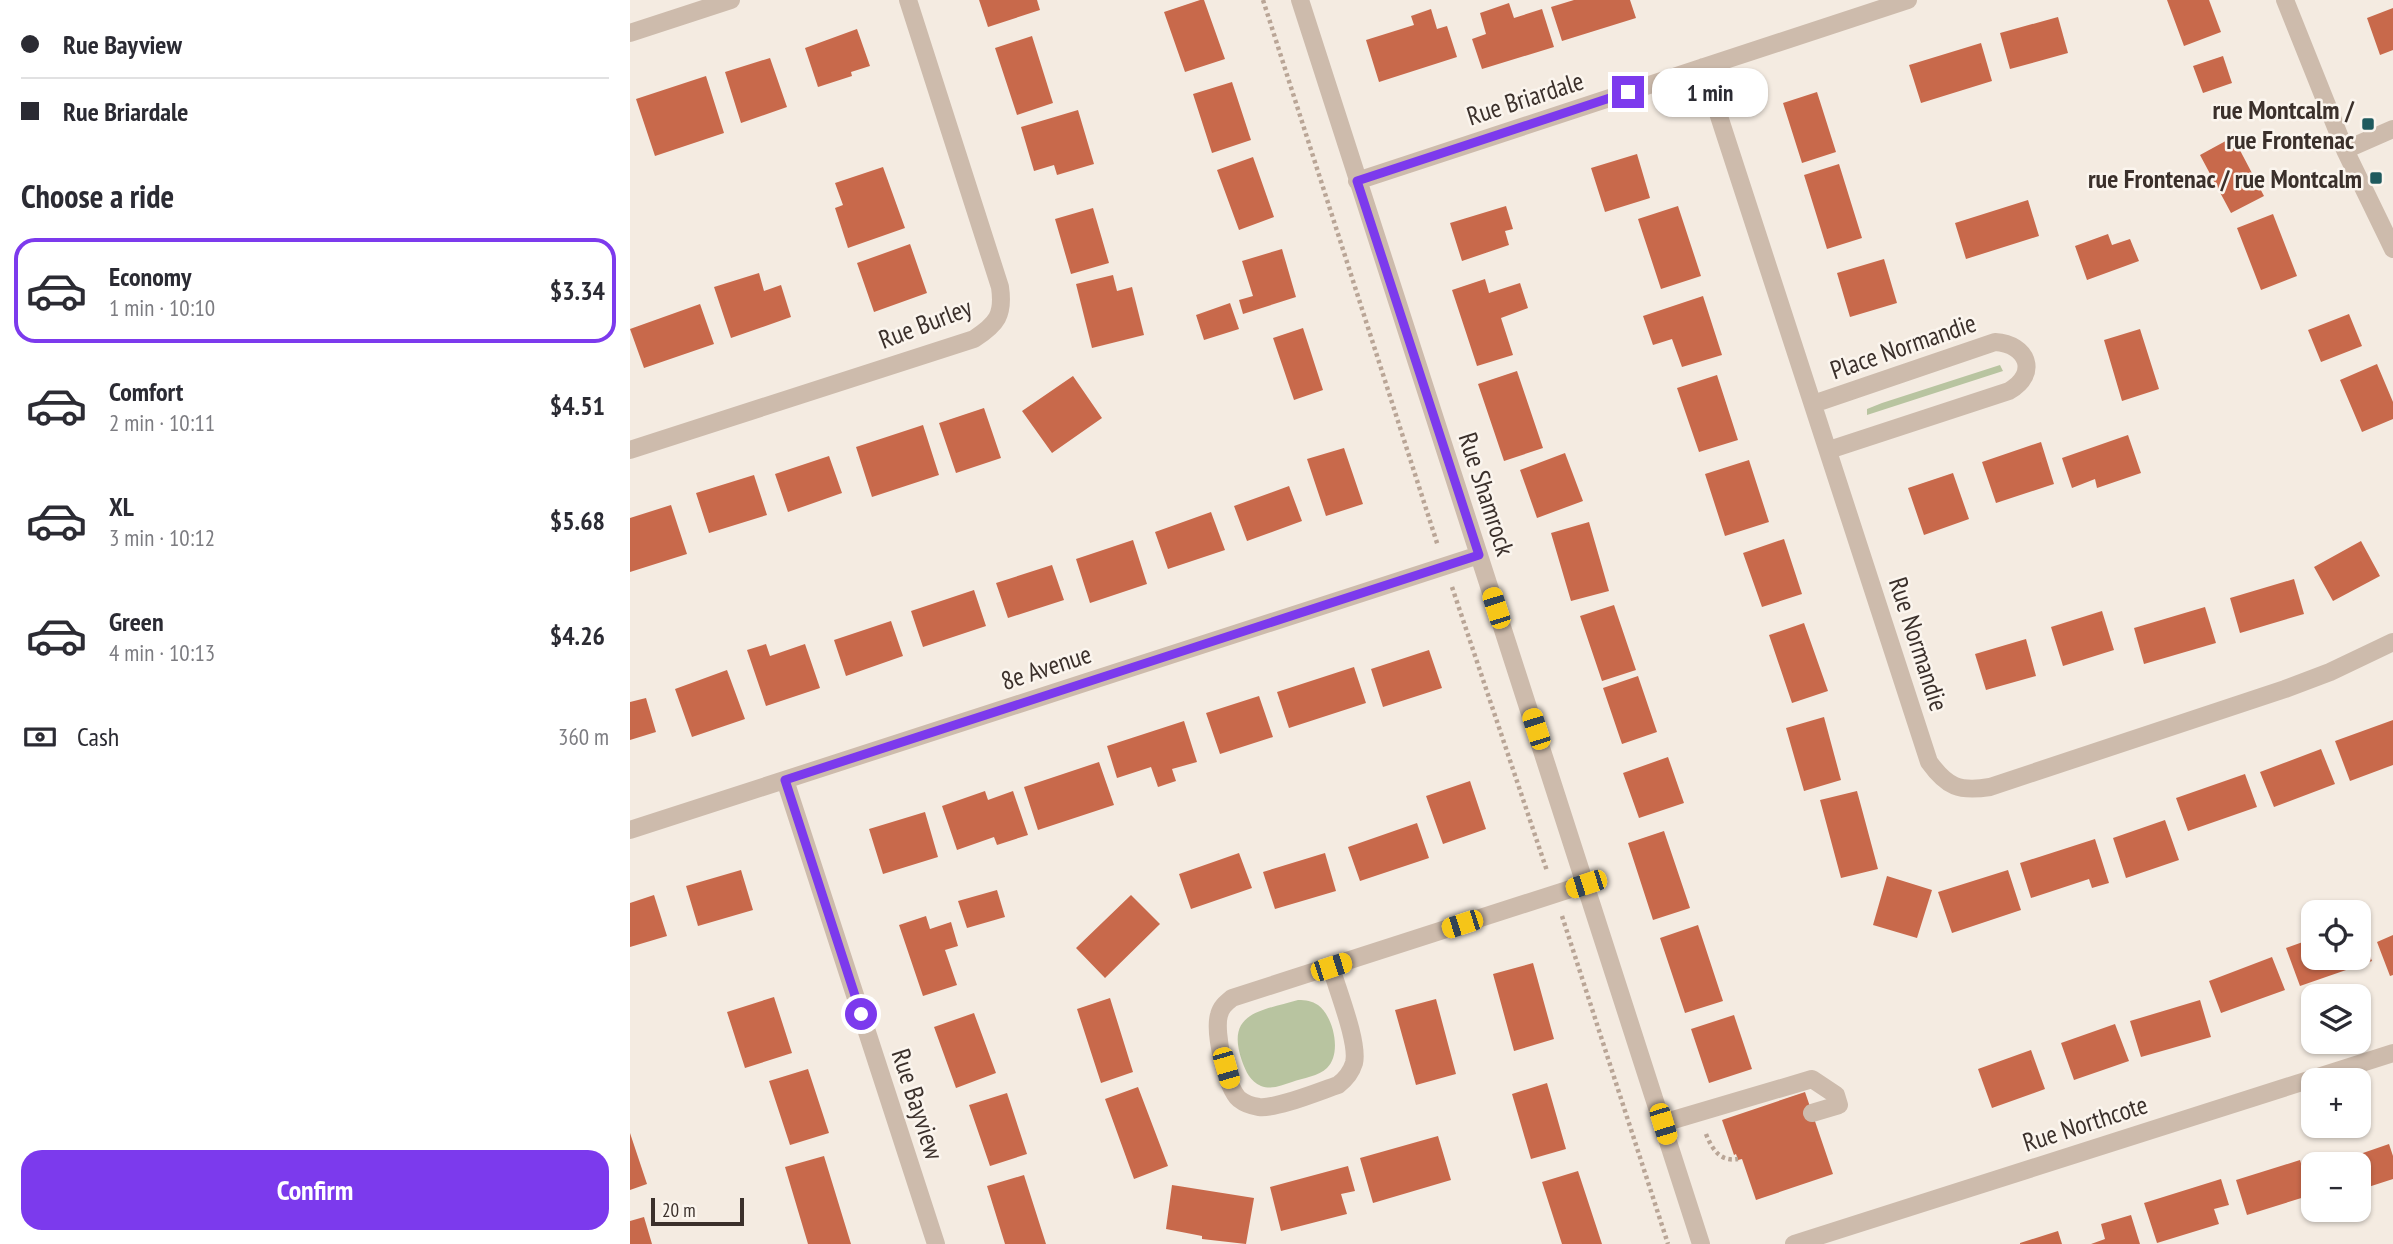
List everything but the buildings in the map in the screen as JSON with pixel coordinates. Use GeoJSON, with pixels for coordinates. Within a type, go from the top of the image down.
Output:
{"type":"FeatureCollection","features":[{"type":"Feature","properties":{"kind":"street"},"geometry":{"type":"LineString","coordinates":[[630,33],[731,0]]}},
{"type":"Feature","properties":{"kind":"street","name":"Rue Burley"},"geometry":{"type":"LineString","coordinates":[[630,450],[974,339],[999,318],[1002,303],[1000,288],[908,0]]}},
{"type":"Feature","properties":{"kind":"street","name":"Rue Shamrock"},"geometry":{"type":"LineString","coordinates":[[1300,0],[1701,1244]]}},
{"type":"Feature","properties":{"kind":"street","name":"Rue Briardale"},"geometry":{"type":"LineString","coordinates":[[1357,181],[1908,0]]}},
{"type":"Feature","properties":{"kind":"street"},"geometry":{"type":"LineString","coordinates":[[2285,0],[2345,150],[2393,248]]}},
{"type":"Feature","properties":{"kind":"street","name":"Rue Normandie"},"geometry":{"type":"LineString","coordinates":[[1703,67],[1929,762],[1940,777],[1956,788],[1973,790],[1990,787],[2272,694],[2330,672],[2393,642]]}},
{"type":"Feature","properties":{"kind":"street"},"geometry":{"type":"LineString","coordinates":[[2345,150],[2393,129]]}},
{"type":"Feature","properties":{"kind":"street","name":"Place Normandie"},"geometry":{"type":"LineString","coordinates":[[1813,404],[1995,342],[2008,343],[2018,348],[2026,360],[2026,373],[2020,385],[2009,391],[1829,450]]}},
{"type":"Feature","properties":{"kind":"street","name":"8e Avenue"},"geometry":{"type":"LineString","coordinates":[[630,830],[1479,555]]}},
{"type":"Feature","properties":{"kind":"street","name":"Rue Bayview"},"geometry":{"type":"LineString","coordinates":[[785,780],[936,1244]]}},
{"type":"Feature","properties":{"kind":"street"},"geometry":{"type":"LineString","coordinates":[[1331,967],[1354,1044],[1354,1062],[1347,1078],[1338,1084],[1261,1108],[1238,1098],[1231,1085],[1217,1029],[1223,1007],[1232,998],[1586,884]]}},
{"type":"Feature","properties":{"kind":"street","name":"Rue Northcote"},"geometry":{"type":"LineString","coordinates":[[1794,1244],[2393,1053]]}},
{"type":"Feature","properties":{"kind":"street"},"geometry":{"type":"LineString","coordinates":[[1663,1124],[1812,1079],[1836,1095],[1839,1105],[1812,1113]]}},
{"type":"Feature","properties":{"kind":"path"},"geometry":{"type":"LineString","coordinates":[[1263,0],[1437,543]]}},
{"type":"Feature","properties":{"kind":"path"},"geometry":{"type":"LineString","coordinates":[[1453,590],[1548,872]]}},
{"type":"Feature","properties":{"kind":"path"},"geometry":{"type":"LineString","coordinates":[[1563,919],[1668,1244]]}},
{"type":"Feature","properties":{"kind":"path"},"geometry":{"type":"LineString","coordinates":[[1704,1130],[1719,1155],[1729,1160],[1738,1159]]}},
{"type":"Feature","properties":{"kind":"green space"},"geometry":{"type":"Polygon","coordinates":[[[2000,365],[2003,371],[1867,415],[1867,409],[1882,403],[2000,365]]]}},
{"type":"Feature","properties":{"kind":"green space"},"geometry":{"type":"Polygon","coordinates":[[[1298,1000],[1316,1004],[1328,1018],[1335,1045],[1332,1062],[1324,1071],[1311,1077],[1277,1087],[1261,1086],[1251,1079],[1245,1069],[1238,1045],[1238,1032],[1242,1023],[1250,1016],[1298,1000]]]}},
{"type":"Feature","properties":{"kind":"place","name":"rue Montcalm / rue Frontenac"},"geometry":{"type":"Point","coordinates":[2368,124]}},
{"type":"Feature","properties":{"kind":"place","name":"rue Frontenac / rue Montcalm"},"geometry":{"type":"Point","coordinates":[2376,178]}},
{"type":"Feature","properties":{"kind":"route"},"geometry":{"type":"LineString","coordinates":[[861,1014],[785,780],[1479,555],[1357,181],[1628,92]]}}]}
